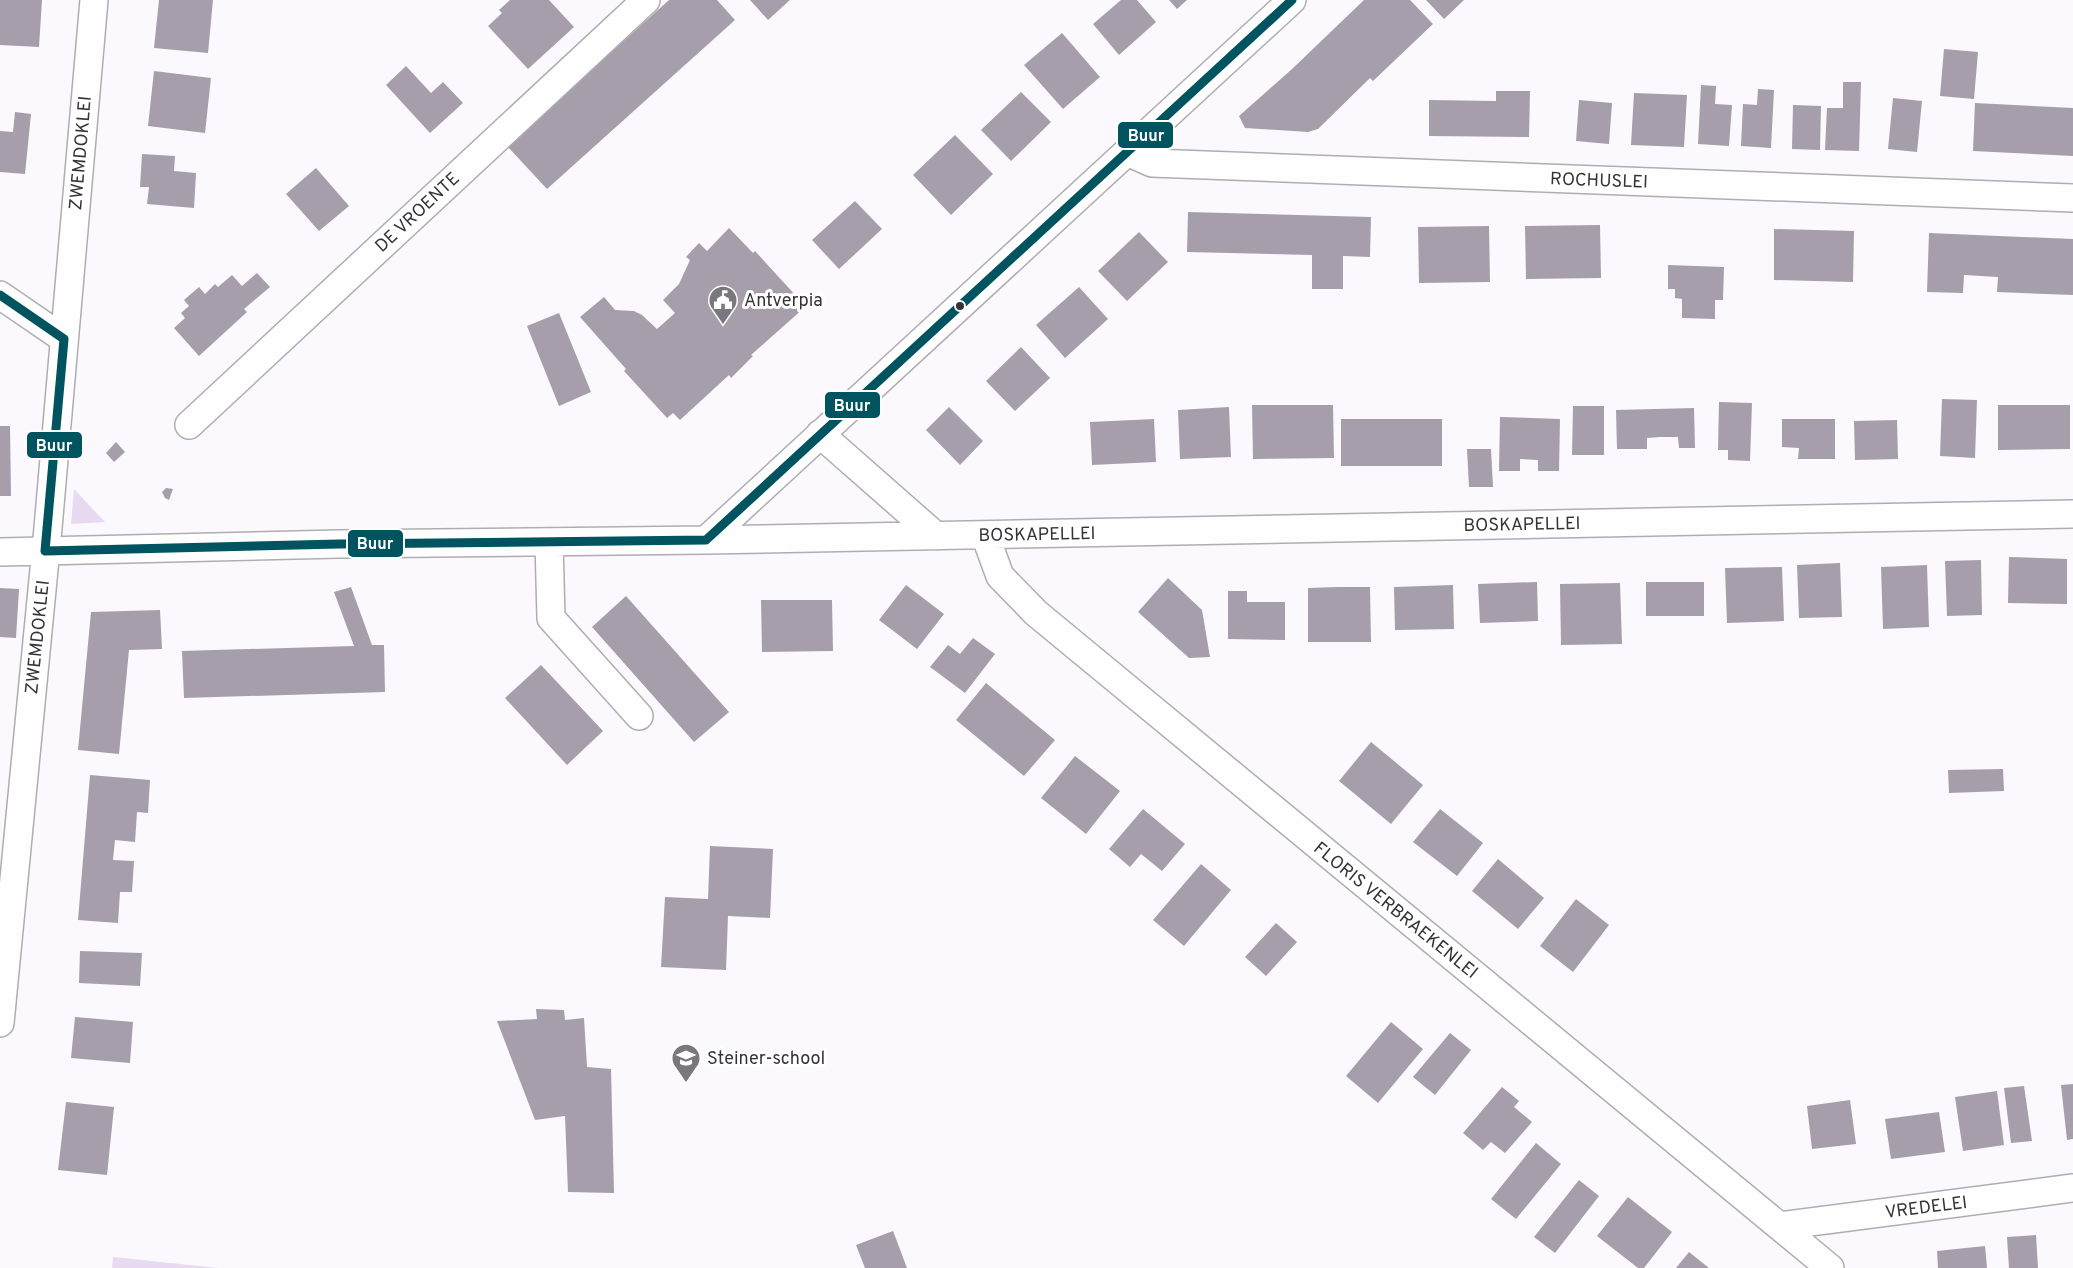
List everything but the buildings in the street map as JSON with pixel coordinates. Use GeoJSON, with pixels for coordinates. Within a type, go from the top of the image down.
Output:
{"type":"FeatureCollection","features":[{"type":"Feature","properties":{"kind":"street","name":"ZWEMDOKLEI"},"geometry":{"type":"LineString","coordinates":[[0,1023],[94,0]]}},
{"type":"Feature","properties":{"kind":"street","name":"DE VROENTE"},"geometry":{"type":"LineString","coordinates":[[189,425],[646,0]]}},
{"type":"Feature","properties":{"kind":"street"},"geometry":{"type":"LineString","coordinates":[[706,540],[1292,0]]}},
{"type":"Feature","properties":{"kind":"street","name":"ROCHUSLEI"},"geometry":{"type":"LineString","coordinates":[[1127,152],[1152,163],[2073,198]]}},
{"type":"Feature","properties":{"kind":"street"},"geometry":{"type":"LineString","coordinates":[[0,295],[64,339]]}},
{"type":"Feature","properties":{"kind":"street"},"geometry":{"type":"LineString","coordinates":[[820,434],[936,536]]}},
{"type":"Feature","properties":{"kind":"street","name":"BOSKAPELLEI"},"geometry":{"type":"LineString","coordinates":[[0,552],[2073,514]]}},
{"type":"Feature","properties":{"kind":"street","name":"FLORIS VERBRAEKENLEI"},"geometry":{"type":"LineString","coordinates":[[985,535],[1000,576],[1036,613],[1830,1268]]}},
{"type":"Feature","properties":{"kind":"street"},"geometry":{"type":"LineString","coordinates":[[549,542],[551,618],[639,716]]}},
{"type":"Feature","properties":{"kind":"street","name":"VREDELEI"},"geometry":{"type":"LineString","coordinates":[[1779,1226],[2073,1188]]}},
{"type":"Feature","properties":{"kind":"shaded area"},"geometry":{"type":"Polygon","coordinates":[[[74,489],[105,522],[71,524],[74,489]]]}},
{"type":"Feature","properties":{"kind":"shaded area"},"geometry":{"type":"Polygon","coordinates":[[[113,1257],[218,1268],[112,1268],[113,1257]]]}},
{"type":"Feature","properties":{"kind":"transit line","name":"Buur"},"geometry":{"type":"LineString","coordinates":[[706,540],[1292,0]]}},
{"type":"Feature","properties":{"kind":"transit line","name":"Buur"},"geometry":{"type":"LineString","coordinates":[[0,295],[64,339]]}},
{"type":"Feature","properties":{"kind":"transit line","name":"Buur"},"geometry":{"type":"LineString","coordinates":[[45,551],[64,339]]}},
{"type":"Feature","properties":{"kind":"transit line","name":"Buur"},"geometry":{"type":"LineString","coordinates":[[45,551],[339,544],[706,540]]}},
{"type":"Feature","properties":{"kind":"place","name":"Antverpia"},"geometry":{"type":"Point","coordinates":[723,326]}},
{"type":"Feature","properties":{"kind":"place","name":"Steiner-school"},"geometry":{"type":"Point","coordinates":[686,1084]}}]}
